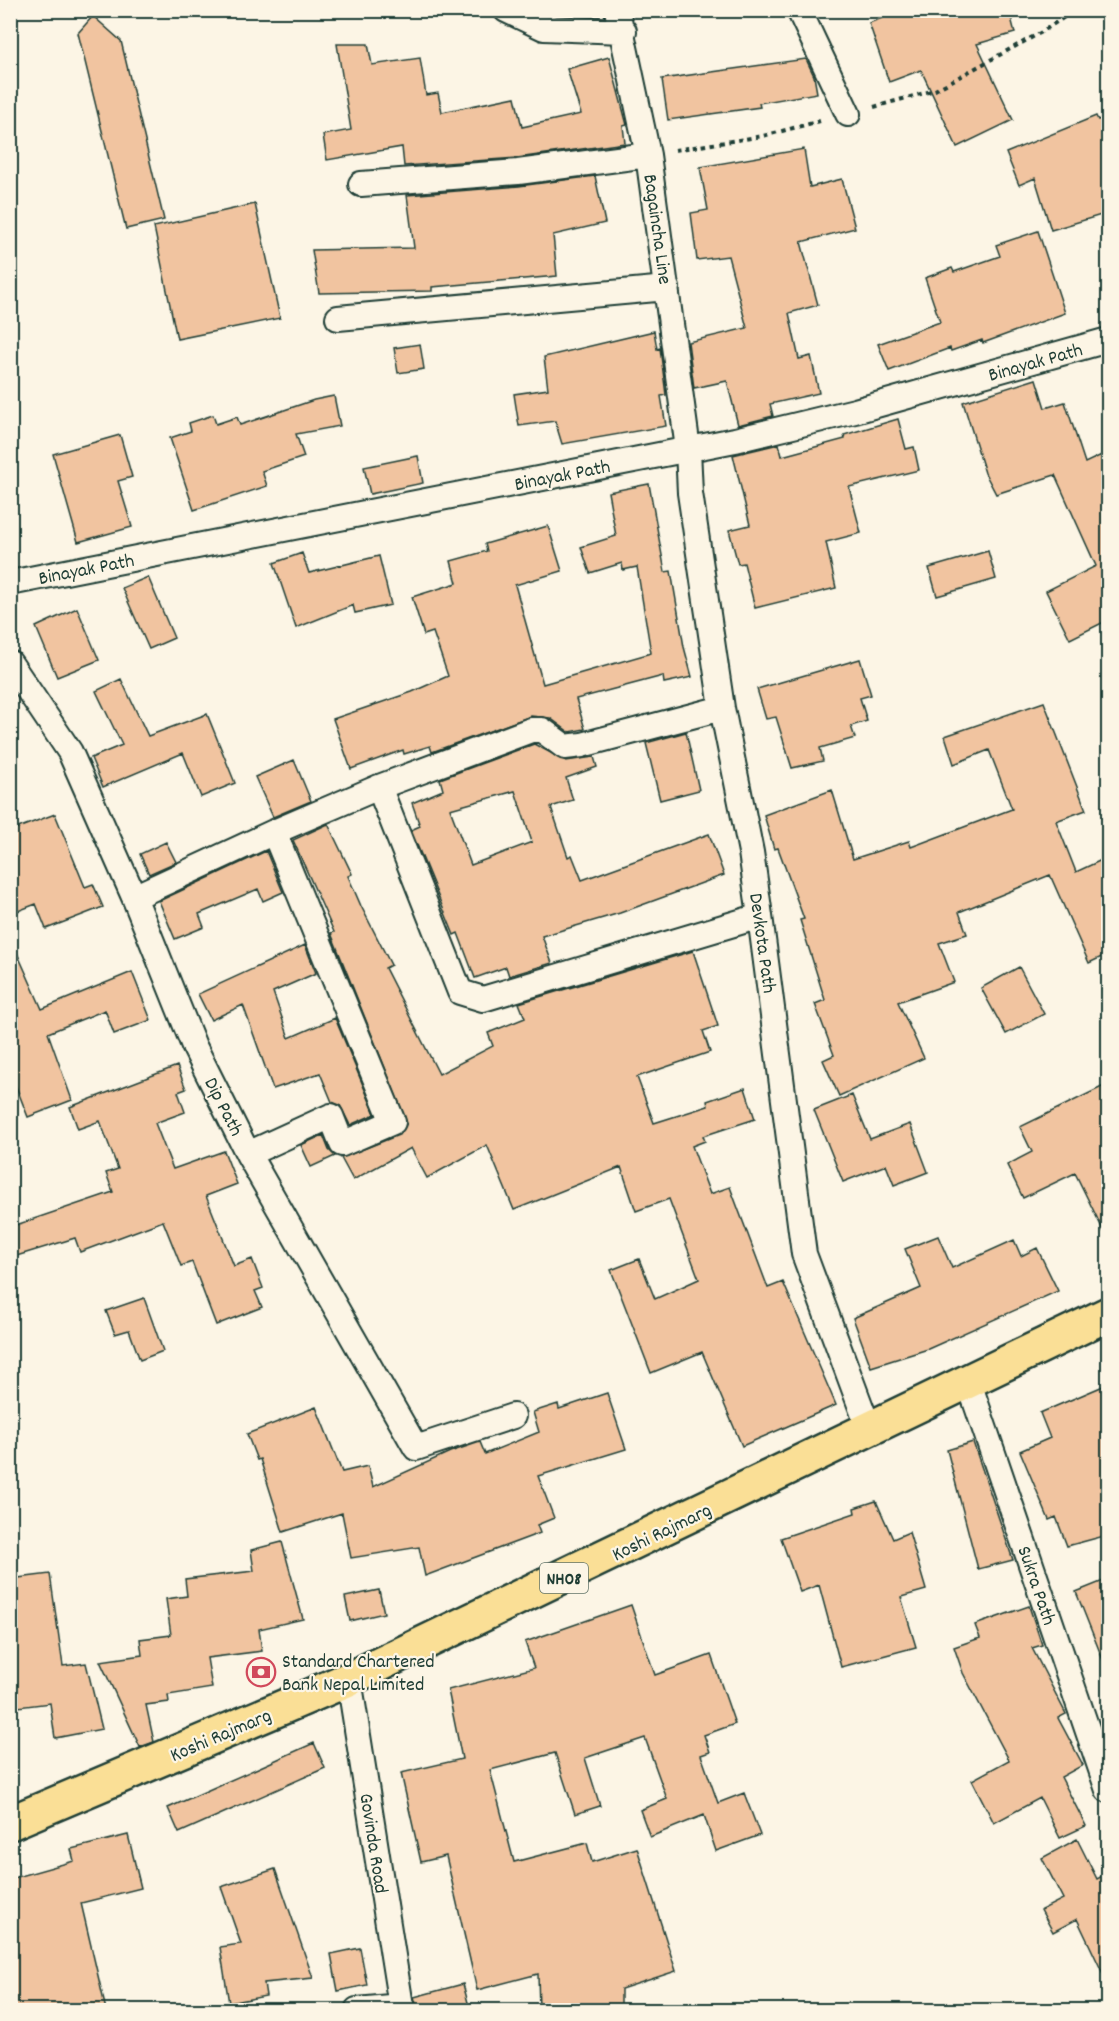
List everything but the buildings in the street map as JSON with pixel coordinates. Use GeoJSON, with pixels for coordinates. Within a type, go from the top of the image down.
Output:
{"type":"FeatureCollection","features":[{"type":"Feature","properties":{"kind":"main road","name":"Koshi Rajmarg"},"geometry":{"type":"LineString","coordinates":[[10,1822],[349,1679],[594,1564],[968,1380],[1108,1314]]}},
{"type":"Feature","properties":{"kind":"street"},"geometry":{"type":"LineString","coordinates":[[506,10],[544,28],[620,20]]}},
{"type":"Feature","properties":{"kind":"street"},"geometry":{"type":"LineString","coordinates":[[799,10],[848,114]]}},
{"type":"Feature","properties":{"kind":"street","name":"Bagaincha Line"},"geometry":{"type":"LineString","coordinates":[[620,20],[648,155],[688,449]]}},
{"type":"Feature","properties":{"kind":"street"},"geometry":{"type":"LineString","coordinates":[[361,184],[518,172],[648,155]]}},
{"type":"Feature","properties":{"kind":"street"},"geometry":{"type":"LineString","coordinates":[[338,318],[667,288]]}},
{"type":"Feature","properties":{"kind":"street","name":"Binayak Path"},"geometry":{"type":"LineString","coordinates":[[10,583],[688,449],[855,411],[1108,340]]}},
{"type":"Feature","properties":{"kind":"street","name":"Devkota Path"},"geometry":{"type":"LineString","coordinates":[[688,449],[690,493],[722,708],[751,852],[804,1254],[869,1429]]}},
{"type":"Feature","properties":{"kind":"street","name":"Dip Path"},"geometry":{"type":"LineString","coordinates":[[10,663],[70,752],[134,897],[194,1046],[248,1154],[416,1448],[513,1416]]}},
{"type":"Feature","properties":{"kind":"street"},"geometry":{"type":"LineString","coordinates":[[134,897],[274,832],[379,787],[531,730],[542,730],[565,747],[582,745],[722,708]]}},
{"type":"Feature","properties":{"kind":"street"},"geometry":{"type":"LineString","coordinates":[[379,787],[460,992],[483,999],[760,916]]}},
{"type":"Feature","properties":{"kind":"street"},"geometry":{"type":"LineString","coordinates":[[248,1154],[331,1116],[342,1144],[393,1122],[274,832]]}},
{"type":"Feature","properties":{"kind":"street","name":"Sukra Path"},"geometry":{"type":"LineString","coordinates":[[968,1380],[1108,1790]]}},
{"type":"Feature","properties":{"kind":"street","name":"Govinda Road"},"geometry":{"type":"LineString","coordinates":[[349,1679],[402,2008],[357,2010]]}},
{"type":"Feature","properties":{"kind":"place","name":"Standard Chartered Bank Nepal Limited"},"geometry":{"type":"Point","coordinates":[261,1672]}}]}
